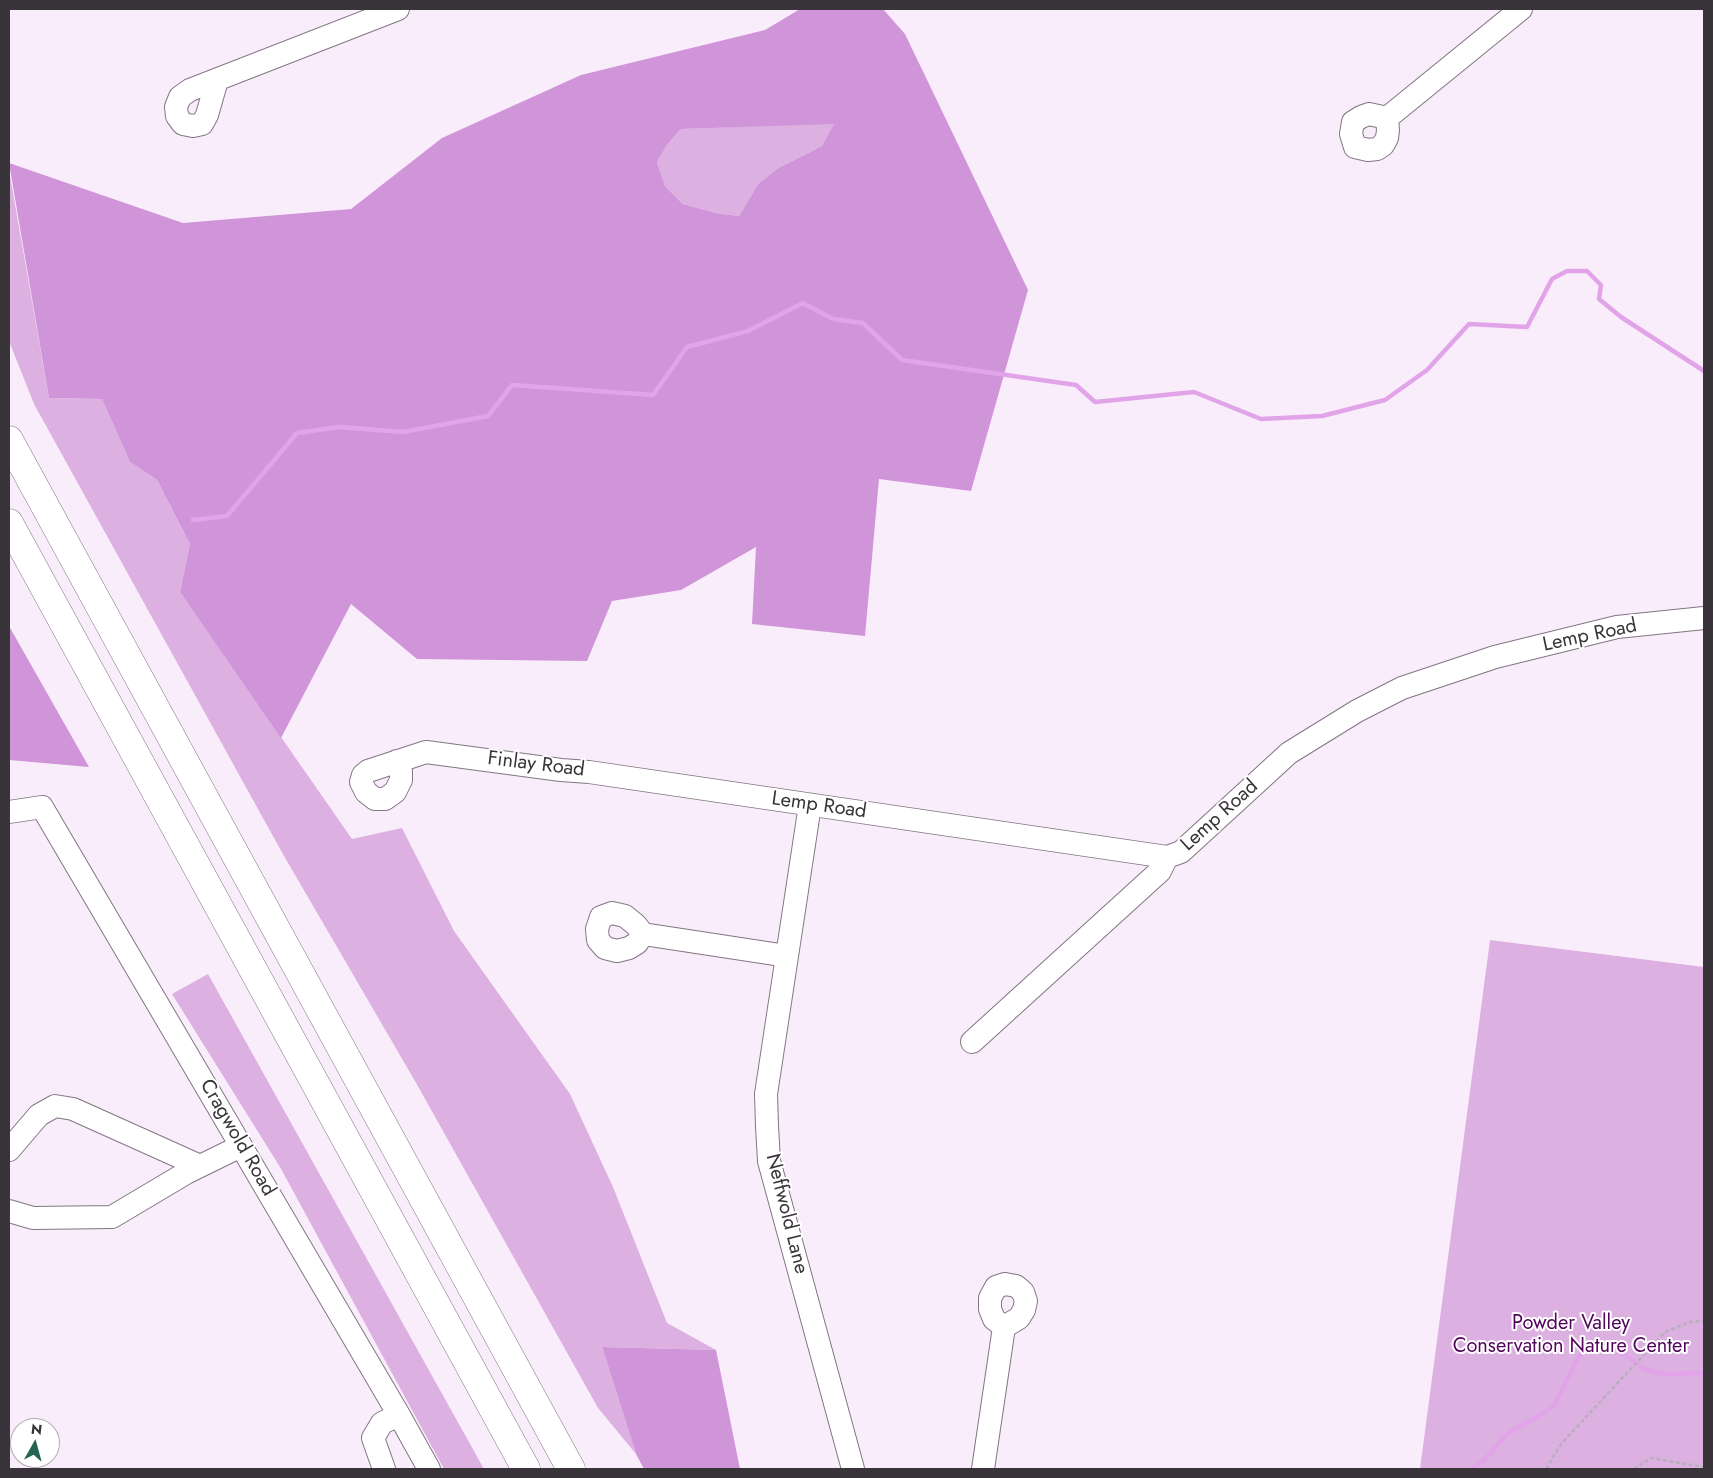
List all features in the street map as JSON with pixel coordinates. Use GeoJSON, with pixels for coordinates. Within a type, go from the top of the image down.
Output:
{"type":"FeatureCollection","features":[{"type":"Feature","properties":{"kind":"highway"},"geometry":{"type":"LineString","coordinates":[[9,440],[571,1469]]}},
{"type":"Feature","properties":{"kind":"highway"},"geometry":{"type":"LineString","coordinates":[[9,523],[526,1469]]}},
{"type":"Feature","properties":{"kind":"street"},"geometry":{"type":"LineString","coordinates":[[217,80],[398,9]]}},
{"type":"Feature","properties":{"kind":"street"},"geometry":{"type":"LineString","coordinates":[[1387,118],[1521,9]]}},
{"type":"Feature","properties":{"kind":"street","name":"Lemp Road"},"geometry":{"type":"LineString","coordinates":[[675,784],[1166,857],[1181,852],[1289,753],[1357,711],[1402,688],[1495,656],[1617,627],[1704,618]]}},
{"type":"Feature","properties":{"kind":"street","name":"Finlay Road"},"geometry":{"type":"LineString","coordinates":[[397,761],[426,752],[675,784]]}},
{"type":"Feature","properties":{"kind":"street","name":"Neffwold Lane"},"geometry":{"type":"LineString","coordinates":[[810,805],[766,1094],[769,1161],[853,1469]]}},
{"type":"Feature","properties":{"kind":"street","name":"Cragwold Road"},"geometry":{"type":"LineString","coordinates":[[9,812],[42,807],[242,1146],[429,1469]]}},
{"type":"Feature","properties":{"kind":"street"},"geometry":{"type":"LineString","coordinates":[[972,1042],[1160,871],[1166,857]]}},
{"type":"Feature","properties":{"kind":"street"},"geometry":{"type":"LineString","coordinates":[[643,934],[787,956]]}},
{"type":"Feature","properties":{"kind":"street"},"geometry":{"type":"LineString","coordinates":[[9,1150],[39,1115],[55,1106],[73,1109],[200,1166]]}},
{"type":"Feature","properties":{"kind":"street"},"geometry":{"type":"LineString","coordinates":[[9,1211],[33,1218],[112,1217],[200,1166],[242,1146]]}},
{"type":"Feature","properties":{"kind":"street"},"geometry":{"type":"LineString","coordinates":[[983,1469],[1004,1327]]}},
{"type":"Feature","properties":{"kind":"street"},"geometry":{"type":"LineString","coordinates":[[384,1469],[373,1438],[382,1423],[399,1415]]}},
{"type":"Feature","properties":{"kind":"path"},"geometry":{"type":"LineString","coordinates":[[1546,1469],[1561,1444],[1665,1332],[1690,1322],[1704,1321]]}},
{"type":"Feature","properties":{"kind":"path"},"geometry":{"type":"LineString","coordinates":[[1634,1469],[1651,1458],[1704,1467]]}},
{"type":"Feature","properties":{"kind":"green space"},"geometry":{"type":"Polygon","coordinates":[[[835,123],[822,146],[778,168],[758,184],[739,216],[716,213],[683,204],[665,186],[657,162],[667,145],[681,129],[835,123]]]}},
{"type":"Feature","properties":{"kind":"green space"},"geometry":{"type":"Polygon","coordinates":[[[9,170],[49,398],[102,399],[130,462],[157,480],[190,544],[180,592],[352,839],[402,828],[454,931],[570,1094],[613,1187],[667,1323],[716,1350],[602,1347],[636,1454],[598,1408],[415,1081],[284,856],[34,404],[9,341],[9,170]]]}},
{"type":"Feature","properties":{"kind":"green space","name":"Powder Valley Conservation Nature Center"},"geometry":{"type":"Polygon","coordinates":[[[1490,940],[1704,967],[1704,1469],[1420,1469],[1490,940]]]}},
{"type":"Feature","properties":{"kind":"green space"},"geometry":{"type":"Polygon","coordinates":[[[208,974],[484,1469],[444,1469],[280,1167],[172,994],[208,974]]]}},
{"type":"Feature","properties":{"kind":"shaded area"},"geometry":{"type":"Polygon","coordinates":[[[800,9],[883,9],[905,34],[1028,290],[971,491],[879,479],[865,636],[752,624],[756,547],[681,590],[612,601],[587,661],[417,659],[351,604],[281,738],[180,592],[190,544],[157,480],[130,462],[102,399],[49,398],[9,163],[183,223],[351,209],[442,138],[581,75],[765,30],[800,9]],[[834,124],[681,129],[667,145],[657,162],[665,186],[683,204],[716,213],[739,216],[758,184],[778,168],[822,146],[834,124]]]}},
{"type":"Feature","properties":{"kind":"shaded area"},"geometry":{"type":"Polygon","coordinates":[[[9,626],[89,767],[9,760],[9,626]]]}},
{"type":"Feature","properties":{"kind":"shaded area"},"geometry":{"type":"Polygon","coordinates":[[[602,1347],[716,1350],[740,1469],[644,1469],[636,1454],[602,1347]]]}},
{"type":"Feature","properties":{"kind":"waterway"},"geometry":{"type":"LineString","coordinates":[[193,520],[227,516],[297,433],[339,427],[403,432],[488,416],[512,385],[653,395],[687,347],[748,331],[803,303],[833,319],[863,323],[902,360],[1076,385],[1095,402],[1194,392],[1261,419],[1322,416],[1385,400],[1427,370],[1469,324],[1527,327],[1552,279],[1567,271],[1587,271],[1601,285],[1599,299],[1621,317],[1704,371]]}},
{"type":"Feature","properties":{"kind":"waterway"},"geometry":{"type":"LineString","coordinates":[[1472,1469],[1484,1460],[1508,1433],[1547,1411],[1555,1404],[1577,1359],[1584,1352],[1595,1349],[1609,1350],[1625,1355],[1644,1369],[1666,1374],[1704,1373]]}}]}
